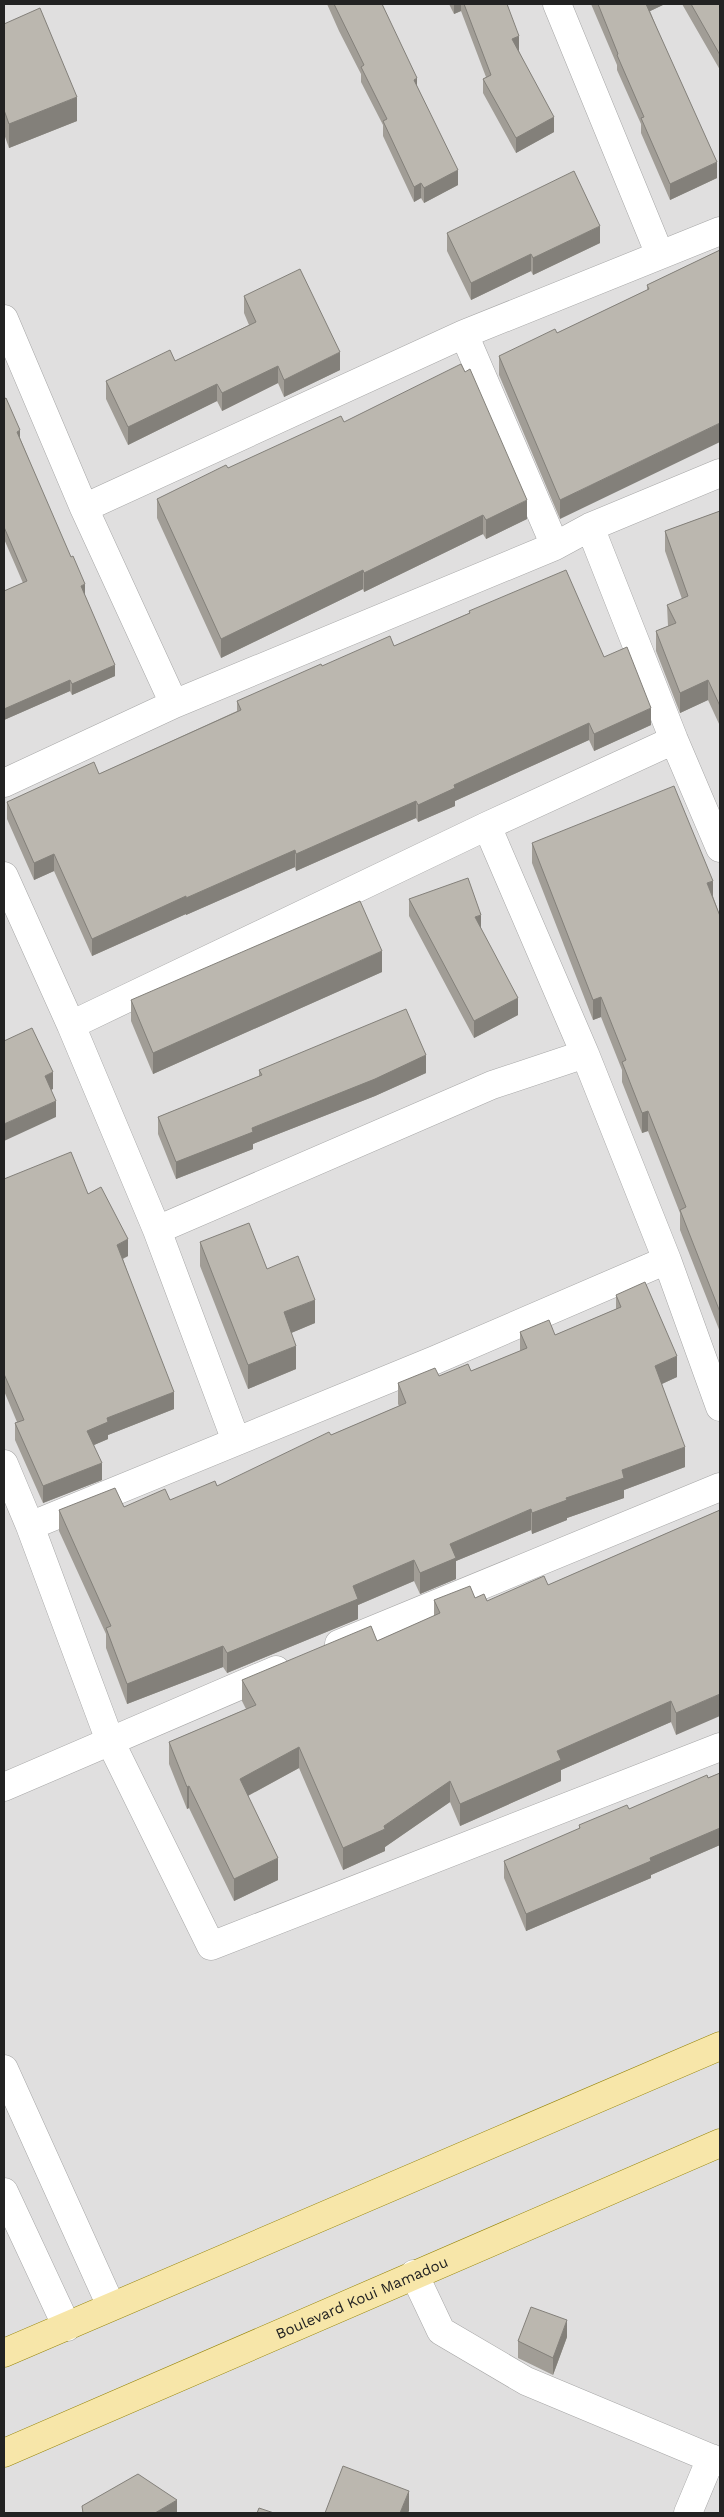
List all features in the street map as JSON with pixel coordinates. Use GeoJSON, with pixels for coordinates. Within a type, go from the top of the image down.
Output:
{"type":"FeatureCollection","features":[{"type":"Feature","properties":{"kind":"main road"},"geometry":{"type":"LineString","coordinates":[[4,2353],[720,2046]]}},
{"type":"Feature","properties":{"kind":"main road","name":"Boulevard Koui Mamadou"},"geometry":{"type":"LineString","coordinates":[[4,2453],[720,2143]]}},
{"type":"Feature","properties":{"kind":"street"},"geometry":{"type":"LineString","coordinates":[[556,4],[660,255]]}},
{"type":"Feature","properties":{"kind":"street"},"geometry":{"type":"LineString","coordinates":[[84,508],[464,334],[720,231]]}},
{"type":"Feature","properties":{"kind":"street"},"geometry":{"type":"LineString","coordinates":[[4,319],[84,508],[174,704]]}},
{"type":"Feature","properties":{"kind":"street"},"geometry":{"type":"LineString","coordinates":[[464,334],[555,546]]}},
{"type":"Feature","properties":{"kind":"street"},"geometry":{"type":"LineString","coordinates":[[4,783],[174,704],[555,546],[590,527],[717,481]]}},
{"type":"Feature","properties":{"kind":"street"},"geometry":{"type":"LineString","coordinates":[[590,527],[674,740],[720,848]]}},
{"type":"Feature","properties":{"kind":"street"},"geometry":{"type":"LineString","coordinates":[[71,1025],[487,826],[674,740]]}},
{"type":"Feature","properties":{"kind":"street"},"geometry":{"type":"LineString","coordinates":[[487,826],[585,1054],[667,1260],[720,1407]]}},
{"type":"Feature","properties":{"kind":"street"},"geometry":{"type":"LineString","coordinates":[[4,876],[71,1025],[157,1230],[236,1442]]}},
{"type":"Feature","properties":{"kind":"street"},"geometry":{"type":"LineString","coordinates":[[157,1230],[492,1085],[585,1054]]}},
{"type":"Feature","properties":{"kind":"street"},"geometry":{"type":"LineString","coordinates":[[30,1526],[435,1360],[667,1260]]}},
{"type":"Feature","properties":{"kind":"street"},"geometry":{"type":"LineString","coordinates":[[4,1464],[30,1526],[110,1741],[211,1946],[720,1747]]}},
{"type":"Feature","properties":{"kind":"street"},"geometry":{"type":"LineString","coordinates":[[4,1787],[305,1658],[720,1487]]}},
{"type":"Feature","properties":{"kind":"street"},"geometry":{"type":"LineString","coordinates":[[4,2069],[111,2306]]}},
{"type":"Feature","properties":{"kind":"street"},"geometry":{"type":"LineString","coordinates":[[4,2192],[67,2327]]}},
{"type":"Feature","properties":{"kind":"street"},"geometry":{"type":"LineString","coordinates":[[414,2274],[441,2331],[526,2381],[716,2460],[688,2513]]}},
{"type":"Feature","properties":{"kind":"shaded area"},"geometry":{"type":"Polygon","coordinates":[[[4,4],[720,4],[720,2513],[4,2513],[4,4]]]}},
{"type":"Feature","properties":{"kind":"building"},"geometry":{"type":"Polygon","coordinates":[[[334,4],[382,4],[417,78],[414,80],[458,170],[424,188],[421,183],[414,187],[383,121],[387,119],[361,67],[364,65],[334,4]]]}},
{"type":"Feature","properties":{"kind":"building"},"geometry":{"type":"Polygon","coordinates":[[[464,4],[507,4],[519,36],[512,39],[554,117],[516,138],[483,79],[491,75],[464,4]]]}},
{"type":"Feature","properties":{"kind":"building"},"geometry":{"type":"Polygon","coordinates":[[[598,4],[646,4],[717,162],[670,184],[641,118],[644,117],[617,55],[598,4]]]}},
{"type":"Feature","properties":{"kind":"building"},"geometry":{"type":"Polygon","coordinates":[[[691,4],[720,4],[720,55],[691,4]]]}},
{"type":"Feature","properties":{"kind":"building"},"geometry":{"type":"Polygon","coordinates":[[[40,8],[77,97],[9,124],[4,110],[4,24],[40,8]]]}},
{"type":"Feature","properties":{"kind":"building"},"geometry":{"type":"Polygon","coordinates":[[[574,171],[600,226],[533,258],[531,254],[471,283],[447,233],[574,171]]]}},
{"type":"Feature","properties":{"kind":"building"},"geometry":{"type":"Polygon","coordinates":[[[720,250],[720,423],[560,500],[499,356],[555,329],[557,333],[649,289],[647,285],[720,250]]]}},
{"type":"Feature","properties":{"kind":"building"},"geometry":{"type":"Polygon","coordinates":[[[300,269],[340,352],[284,380],[278,366],[222,393],[217,384],[128,427],[106,381],[170,350],[175,361],[256,322],[244,296],[300,269]]]}},
{"type":"Feature","properties":{"kind":"building"},"geometry":{"type":"Polygon","coordinates":[[[461,364],[465,372],[470,369],[527,500],[486,520],[483,515],[364,573],[363,570],[221,639],[157,499],[226,465],[228,468],[341,416],[344,422],[461,364]]]}},
{"type":"Feature","properties":{"kind":"building"},"geometry":{"type":"Polygon","coordinates":[[[6,398],[20,430],[17,432],[71,557],[73,556],[85,584],[81,586],[115,665],[72,684],[70,680],[4,709],[4,591],[27,581],[4,527],[4,399],[6,398]]]}},
{"type":"Feature","properties":{"kind":"building"},"geometry":{"type":"Polygon","coordinates":[[[720,511],[720,706],[708,680],[680,693],[656,631],[676,623],[667,605],[688,596],[665,531],[720,511]]]}},
{"type":"Feature","properties":{"kind":"building"},"geometry":{"type":"Polygon","coordinates":[[[566,570],[604,657],[627,647],[651,708],[594,734],[589,723],[454,785],[455,788],[418,805],[416,801],[296,854],[295,850],[186,898],[186,896],[92,939],[54,854],[34,863],[7,802],[94,762],[99,774],[241,710],[237,701],[321,664],[322,666],[390,636],[394,646],[470,613],[469,611],[566,570]]]}},
{"type":"Feature","properties":{"kind":"building"},"geometry":{"type":"Polygon","coordinates":[[[674,786],[713,881],[707,883],[720,916],[720,1312],[680,1210],[686,1207],[648,1111],[642,1113],[622,1062],[626,1060],[601,997],[593,1000],[532,843],[674,786]]]}},
{"type":"Feature","properties":{"kind":"building"},"geometry":{"type":"Polygon","coordinates":[[[468,878],[481,915],[475,917],[518,998],[474,1021],[409,899],[468,878]]]}},
{"type":"Feature","properties":{"kind":"building"},"geometry":{"type":"Polygon","coordinates":[[[360,901],[382,951],[153,1053],[131,1000],[360,901]]]}},
{"type":"Feature","properties":{"kind":"building"},"geometry":{"type":"Polygon","coordinates":[[[406,1009],[426,1055],[375,1079],[252,1128],[253,1132],[176,1162],[158,1117],[262,1075],[259,1070],[406,1009]]]}},
{"type":"Feature","properties":{"kind":"building"},"geometry":{"type":"Polygon","coordinates":[[[32,1028],[53,1072],[45,1076],[56,1101],[4,1124],[4,1041],[32,1028]]]}},
{"type":"Feature","properties":{"kind":"building"},"geometry":{"type":"Polygon","coordinates":[[[71,1152],[88,1194],[101,1187],[128,1239],[117,1245],[174,1392],[107,1418],[108,1422],[87,1431],[102,1463],[43,1486],[15,1423],[24,1420],[4,1374],[4,1179],[71,1152]]]}},
{"type":"Feature","properties":{"kind":"building"},"geometry":{"type":"Polygon","coordinates":[[[249,1223],[267,1269],[298,1256],[315,1300],[284,1312],[296,1346],[248,1365],[200,1242],[249,1223]]]}},
{"type":"Feature","properties":{"kind":"building"},"geometry":{"type":"Polygon","coordinates":[[[645,1282],[677,1356],[655,1366],[685,1447],[622,1470],[624,1478],[566,1498],[567,1500],[532,1513],[531,1509],[450,1544],[456,1558],[420,1573],[414,1560],[353,1586],[358,1599],[227,1653],[223,1646],[127,1684],[106,1628],[111,1626],[59,1510],[115,1488],[124,1507],[165,1489],[170,1500],[215,1481],[217,1486],[329,1432],[331,1435],[406,1403],[398,1383],[435,1368],[439,1376],[468,1364],[471,1371],[527,1348],[520,1332],[549,1320],[555,1335],[621,1307],[616,1295],[645,1282]]]}},
{"type":"Feature","properties":{"kind":"building"},"geometry":{"type":"Polygon","coordinates":[[[720,1510],[720,1694],[676,1713],[671,1701],[557,1751],[561,1760],[460,1804],[450,1781],[384,1826],[385,1829],[343,1848],[299,1747],[240,1779],[278,1858],[234,1879],[189,1786],[187,1787],[169,1742],[256,1705],[242,1680],[371,1626],[377,1641],[440,1613],[434,1600],[470,1586],[475,1598],[484,1594],[487,1601],[544,1576],[548,1585],[720,1510]]]}},
{"type":"Feature","properties":{"kind":"building"},"geometry":{"type":"Polygon","coordinates":[[[720,1773],[720,1828],[650,1858],[651,1861],[526,1914],[504,1861],[580,1828],[579,1825],[627,1805],[629,1809],[707,1775],[708,1778],[720,1773]]]}},
{"type":"Feature","properties":{"kind":"building"},"geometry":{"type":"Polygon","coordinates":[[[531,2307],[567,2320],[553,2358],[518,2341],[531,2307]]]}},
{"type":"Feature","properties":{"kind":"building"},"geometry":{"type":"Polygon","coordinates":[[[343,2466],[409,2491],[400,2513],[325,2513],[343,2466]]]}},
{"type":"Feature","properties":{"kind":"building"},"geometry":{"type":"Polygon","coordinates":[[[138,2474],[177,2500],[155,2513],[83,2513],[82,2506],[138,2474]]]}},
{"type":"Feature","properties":{"kind":"building"},"geometry":{"type":"Polygon","coordinates":[[[259,2508],[274,2513],[257,2513],[259,2508]]]}}]}
